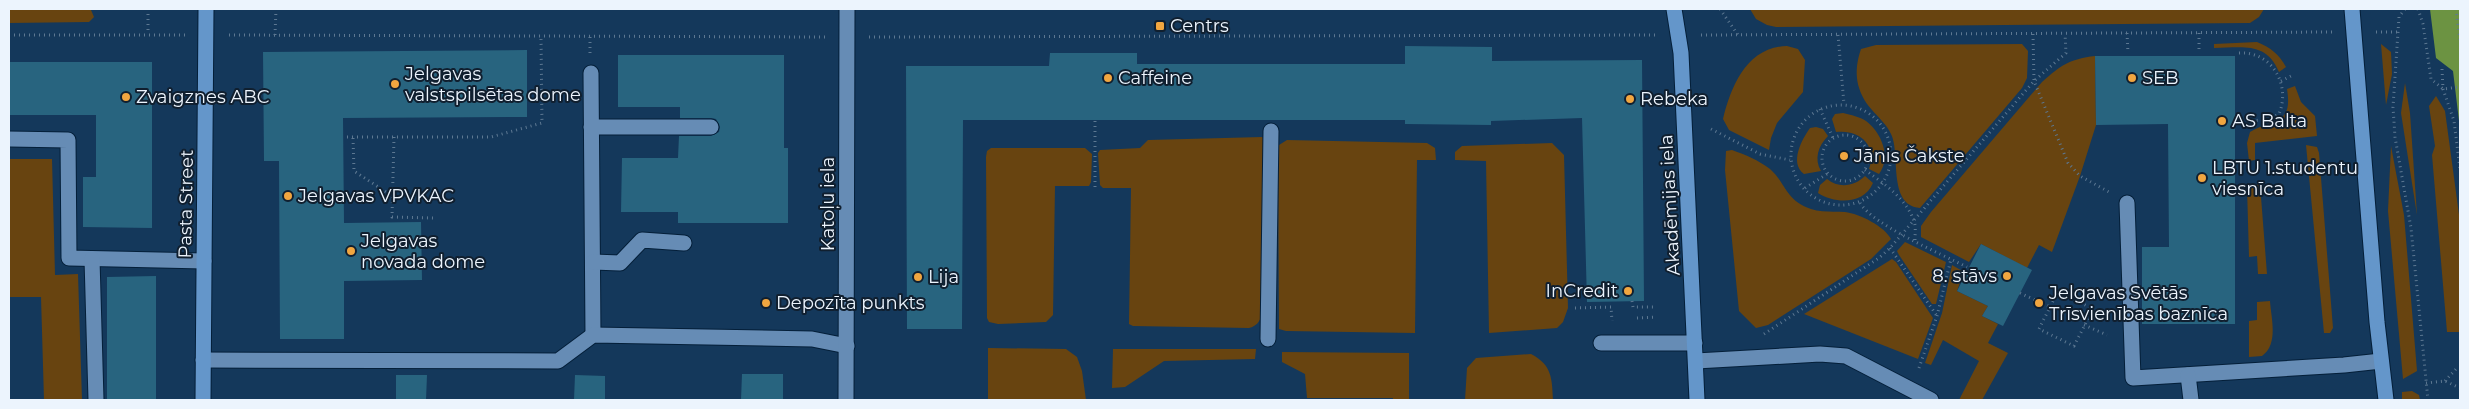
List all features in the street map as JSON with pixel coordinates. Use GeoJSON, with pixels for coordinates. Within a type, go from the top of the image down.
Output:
{"type":"FeatureCollection","features":[{"type":"Feature","properties":{"kind":"main road","name":"Pasta Street"},"geometry":{"type":"LineString","coordinates":[[203,400],[206,9]]}},
{"type":"Feature","properties":{"kind":"main road","name":"Akadēmijas iela"},"geometry":{"type":"LineString","coordinates":[[1674,9],[1679,35],[1697,400]]}},
{"type":"Feature","properties":{"kind":"main road"},"geometry":{"type":"LineString","coordinates":[[2352,9],[2356,32],[2380,361],[2386,400]]}},
{"type":"Feature","properties":{"kind":"street","name":"Katoļu iela"},"geometry":{"type":"LineString","coordinates":[[846,400],[847,9]]}},
{"type":"Feature","properties":{"kind":"street"},"geometry":{"type":"LineString","coordinates":[[591,73],[593,335]]}},
{"type":"Feature","properties":{"kind":"street"},"geometry":{"type":"LineString","coordinates":[[591,127],[711,127]]}},
{"type":"Feature","properties":{"kind":"street"},"geometry":{"type":"LineString","coordinates":[[1268,339],[1271,132]]}},
{"type":"Feature","properties":{"kind":"street"},"geometry":{"type":"LineString","coordinates":[[9,140],[68,140],[69,258],[204,261]]}},
{"type":"Feature","properties":{"kind":"street"},"geometry":{"type":"LineString","coordinates":[[2127,203],[2133,378],[2380,361]]}},
{"type":"Feature","properties":{"kind":"street"},"geometry":{"type":"LineString","coordinates":[[592,262],[620,264],[642,240],[684,242]]}},
{"type":"Feature","properties":{"kind":"street"},"geometry":{"type":"LineString","coordinates":[[92,259],[96,400]]}},
{"type":"Feature","properties":{"kind":"street"},"geometry":{"type":"LineString","coordinates":[[203,360],[558,361],[593,335],[812,339],[847,346]]}},
{"type":"Feature","properties":{"kind":"street"},"geometry":{"type":"LineString","coordinates":[[1608,343],[1695,343]]}},
{"type":"Feature","properties":{"kind":"street"},"geometry":{"type":"LineString","coordinates":[[1696,361],[1811,354],[1846,356],[1932,400]]}},
{"type":"Feature","properties":{"kind":"street"},"geometry":{"type":"LineString","coordinates":[[2188,375],[2190,400]]}},
{"type":"Feature","properties":{"kind":"path"},"geometry":{"type":"LineString","coordinates":[[148,9],[148,34]]}},
{"type":"Feature","properties":{"kind":"path"},"geometry":{"type":"LineString","coordinates":[[275,35],[276,9]]}},
{"type":"Feature","properties":{"kind":"path"},"geometry":{"type":"LineString","coordinates":[[1720,9],[1738,35]]}},
{"type":"Feature","properties":{"kind":"path"},"geometry":{"type":"LineString","coordinates":[[2405,9],[2399,17],[2393,107],[2411,228],[2428,400]]}},
{"type":"Feature","properties":{"kind":"path"},"geometry":{"type":"LineString","coordinates":[[2418,9],[2423,24],[2431,79],[2443,89],[2460,87]]}},
{"type":"Feature","properties":{"kind":"path"},"geometry":{"type":"LineString","coordinates":[[2456,9],[2460,40]]}},
{"type":"Feature","properties":{"kind":"path"},"geometry":{"type":"LineString","coordinates":[[234,35],[847,37],[2398,32]]}},
{"type":"Feature","properties":{"kind":"path"},"geometry":{"type":"LineString","coordinates":[[2127,33],[2128,53]]}},
{"type":"Feature","properties":{"kind":"path"},"geometry":{"type":"LineString","coordinates":[[2199,33],[2199,53]]}},
{"type":"Feature","properties":{"kind":"path"},"geometry":{"type":"LineString","coordinates":[[2033,34],[2034,81],[2068,163],[2080,176],[2127,203]]}},
{"type":"Feature","properties":{"kind":"path"},"geometry":{"type":"LineString","coordinates":[[1759,337],[1880,258],[1914,222],[2034,81],[2066,53],[2065,34]]}},
{"type":"Feature","properties":{"kind":"path"},"geometry":{"type":"LineString","coordinates":[[9,35],[183,35]]}},
{"type":"Feature","properties":{"kind":"path"},"geometry":{"type":"LineString","coordinates":[[1838,35],[1844,104]]}},
{"type":"Feature","properties":{"kind":"path"},"geometry":{"type":"LineString","coordinates":[[347,137],[491,137],[542,123],[541,36]]}},
{"type":"Feature","properties":{"kind":"path"},"geometry":{"type":"LineString","coordinates":[[2239,53],[2251,52],[2268,62],[2281,81],[2283,104],[2279,114],[2267,120],[2240,121]]}},
{"type":"Feature","properties":{"kind":"path"},"geometry":{"type":"LineString","coordinates":[[2442,69],[2443,89],[2454,121],[2460,169]]}},
{"type":"Feature","properties":{"kind":"path"},"geometry":{"type":"LineString","coordinates":[[2281,81],[2291,76]]}},
{"type":"Feature","properties":{"kind":"path"},"geometry":{"type":"LineString","coordinates":[[1844,104],[1866,110],[1882,125],[1886,134],[1891,156],[1883,183],[1870,198],[1860,203],[1840,205],[1824,201],[1805,188],[1796,176],[1790,160],[1794,136],[1805,118],[1820,110],[1823,107],[1844,104]]}},
{"type":"Feature","properties":{"kind":"path"},"geometry":{"type":"LineString","coordinates":[[1820,110],[1833,138]]}},
{"type":"Feature","properties":{"kind":"path"},"geometry":{"type":"LineString","coordinates":[[1094,121],[1095,188]]}},
{"type":"Feature","properties":{"kind":"path"},"geometry":{"type":"LineString","coordinates":[[1711,129],[1760,154],[1790,160]]}},
{"type":"Feature","properties":{"kind":"path"},"geometry":{"type":"LineString","coordinates":[[1846,135],[1860,140],[1868,154],[1865,170],[1861,175],[1848,182],[1833,179],[1823,167],[1822,151],[1825,144],[1833,138],[1846,135]]}},
{"type":"Feature","properties":{"kind":"path"},"geometry":{"type":"LineString","coordinates":[[394,137],[392,218],[433,218]]}},
{"type":"Feature","properties":{"kind":"path"},"geometry":{"type":"LineString","coordinates":[[353,138],[354,170],[393,197]]}},
{"type":"Feature","properties":{"kind":"path"},"geometry":{"type":"LineString","coordinates":[[1865,170],[1897,196],[1914,222],[1915,241]]}},
{"type":"Feature","properties":{"kind":"path"},"geometry":{"type":"LineString","coordinates":[[1805,188],[1827,174]]}},
{"type":"Feature","properties":{"kind":"path"},"geometry":{"type":"LineString","coordinates":[[1860,203],[1864,210],[1903,234],[1967,267]]}},
{"type":"Feature","properties":{"kind":"path"},"geometry":{"type":"LineString","coordinates":[[1890,248],[1937,316]]}},
{"type":"Feature","properties":{"kind":"path"},"geometry":{"type":"LineString","coordinates":[[1912,390],[1937,316],[1950,259]]}},
{"type":"Feature","properties":{"kind":"path"},"geometry":{"type":"LineString","coordinates":[[2058,291],[2093,309],[2084,325],[2074,346],[2039,328],[2058,291]]}},
{"type":"Feature","properties":{"kind":"path"},"geometry":{"type":"LineString","coordinates":[[2020,293],[2050,307]]}},
{"type":"Feature","properties":{"kind":"path"},"geometry":{"type":"LineString","coordinates":[[1632,301],[1632,307],[1656,307]]}},
{"type":"Feature","properties":{"kind":"path"},"geometry":{"type":"LineString","coordinates":[[789,302],[811,303]]}},
{"type":"Feature","properties":{"kind":"path"},"geometry":{"type":"LineString","coordinates":[[1575,308],[1611,308],[1608,343]]}},
{"type":"Feature","properties":{"kind":"path"},"geometry":{"type":"LineString","coordinates":[[2084,325],[2106,335]]}},
{"type":"Feature","properties":{"kind":"path"},"geometry":{"type":"LineString","coordinates":[[2445,381],[2456,369],[2460,368]]}},
{"type":"Feature","properties":{"kind":"path"},"geometry":{"type":"LineString","coordinates":[[2426,383],[2445,381],[2460,388]]}},
{"type":"Feature","properties":{"kind":"shaded area"},"geometry":{"type":"Polygon","coordinates":[[[9,9],[87,9],[91,10],[94,17],[89,22],[9,23],[9,9]]]}},
{"type":"Feature","properties":{"kind":"shaded area"},"geometry":{"type":"Polygon","coordinates":[[[1750,9],[2264,9],[2259,17],[2250,23],[1776,27],[1756,19],[1750,9]]]}},
{"type":"Feature","properties":{"kind":"shaded area"},"geometry":{"type":"Polygon","coordinates":[[[2430,9],[2460,9],[2460,129],[2453,71],[2436,58],[2430,9]]]}},
{"type":"Feature","properties":{"kind":"shaded area"},"geometry":{"type":"Polygon","coordinates":[[[2257,42],[2274,52],[2286,67],[2279,72],[2274,62],[2267,55],[2252,48],[2214,48],[2214,44],[2257,42]]]}},
{"type":"Feature","properties":{"kind":"shaded area"},"geometry":{"type":"Polygon","coordinates":[[[2022,44],[2028,51],[2027,78],[2022,88],[1920,208],[1910,205],[1903,198],[1899,189],[1894,143],[1891,134],[1862,96],[1859,89],[1857,66],[1861,49],[1876,45],[2022,44]]]}},
{"type":"Feature","properties":{"kind":"shaded area"},"geometry":{"type":"Polygon","coordinates":[[[2381,44],[2391,52],[2392,74],[2386,105],[2381,44]]]}},
{"type":"Feature","properties":{"kind":"shaded area"},"geometry":{"type":"Polygon","coordinates":[[[1787,46],[1798,49],[1805,60],[1803,92],[1777,123],[1769,150],[1729,130],[1723,119],[1726,106],[1743,70],[1761,53],[1773,48],[1787,46]]]}},
{"type":"Feature","properties":{"kind":"shaded area"},"geometry":{"type":"Polygon","coordinates":[[[2095,56],[2096,125],[2080,176],[2052,252],[2039,245],[2027,268],[1981,244],[1969,262],[1921,237],[1921,226],[1931,212],[2042,82],[2066,64],[2095,56]]]}},
{"type":"Feature","properties":{"kind":"shaded area"},"geometry":{"type":"Polygon","coordinates":[[[2405,83],[2410,113],[2417,215],[2401,113],[2405,83]]]}},
{"type":"Feature","properties":{"kind":"shaded area"},"geometry":{"type":"Polygon","coordinates":[[[2295,86],[2301,102],[2315,116],[2317,136],[2255,143],[2255,160],[2249,161],[2247,143],[2250,132],[2284,115],[2288,101],[2287,89],[2295,86]]]}},
{"type":"Feature","properties":{"kind":"shaded area"},"geometry":{"type":"Polygon","coordinates":[[[2436,96],[2445,111],[2460,222],[2460,332],[2447,332],[2432,155],[2435,146],[2429,106],[2436,96]]]}},
{"type":"Feature","properties":{"kind":"shaded area"},"geometry":{"type":"Polygon","coordinates":[[[1843,113],[1866,121],[1880,138],[1885,153],[1885,160],[1879,174],[1869,169],[1871,153],[1869,146],[1864,140],[1852,133],[1836,132],[1832,119],[1835,114],[1843,113]]]}},
{"type":"Feature","properties":{"kind":"shaded area"},"geometry":{"type":"Polygon","coordinates":[[[1810,128],[1823,129],[1828,136],[1818,153],[1821,171],[1804,174],[1797,164],[1798,151],[1810,128]]]}},
{"type":"Feature","properties":{"kind":"shaded area"},"geometry":{"type":"Polygon","coordinates":[[[1262,137],[1266,140],[1262,315],[1259,322],[1249,328],[1133,326],[1129,324],[1131,188],[1103,188],[1100,185],[1098,153],[1100,150],[1140,148],[1148,140],[1262,137]]]}},
{"type":"Feature","properties":{"kind":"shaded area"},"geometry":{"type":"Polygon","coordinates":[[[1287,140],[1427,143],[1435,148],[1436,160],[1417,160],[1415,333],[1286,331],[1279,329],[1278,154],[1279,145],[1287,140]]]}},
{"type":"Feature","properties":{"kind":"shaded area"},"geometry":{"type":"Polygon","coordinates":[[[1552,143],[1564,155],[1568,308],[1563,322],[1557,328],[1489,333],[1486,161],[1455,160],[1455,152],[1462,146],[1552,143]]]}},
{"type":"Feature","properties":{"kind":"shaded area"},"geometry":{"type":"Polygon","coordinates":[[[2306,145],[2317,147],[2319,153],[2333,328],[2330,333],[2324,333],[2306,145]]]}},
{"type":"Feature","properties":{"kind":"shaded area"},"geometry":{"type":"Polygon","coordinates":[[[2391,146],[2404,215],[2417,371],[2403,379],[2388,211],[2391,146]]]}},
{"type":"Feature","properties":{"kind":"shaded area"},"geometry":{"type":"Polygon","coordinates":[[[991,148],[1085,148],[1092,154],[1091,182],[1089,186],[1055,186],[1053,315],[1046,322],[998,324],[989,322],[987,318],[986,157],[987,151],[991,148]]]}},
{"type":"Feature","properties":{"kind":"shaded area"},"geometry":{"type":"Polygon","coordinates":[[[1732,150],[1752,158],[1770,169],[1791,196],[1802,205],[1815,210],[1858,215],[1877,225],[1891,239],[1871,259],[1768,325],[1756,328],[1739,311],[1725,170],[1726,151],[1732,150]]]}},
{"type":"Feature","properties":{"kind":"shaded area"},"geometry":{"type":"Polygon","coordinates":[[[9,159],[52,159],[55,275],[78,274],[82,400],[44,400],[41,297],[9,297],[9,159]]]}},
{"type":"Feature","properties":{"kind":"shaded area"},"geometry":{"type":"Polygon","coordinates":[[[1865,176],[1873,183],[1869,190],[1856,199],[1832,199],[1818,193],[1820,185],[1827,179],[1837,184],[1847,185],[1857,182],[1865,176]]]}},
{"type":"Feature","properties":{"kind":"shaded area"},"geometry":{"type":"Polygon","coordinates":[[[2260,184],[2267,274],[2258,274],[2257,256],[2249,257],[2247,187],[2260,184]]]}},
{"type":"Feature","properties":{"kind":"shaded area"},"geometry":{"type":"Polygon","coordinates":[[[1905,242],[1946,262],[1936,304],[1932,304],[1897,251],[1905,242]]]}},
{"type":"Feature","properties":{"kind":"shaded area"},"geometry":{"type":"Polygon","coordinates":[[[1892,259],[1896,262],[1933,318],[1918,359],[1804,314],[1892,259]]]}},
{"type":"Feature","properties":{"kind":"shaded area"},"geometry":{"type":"Polygon","coordinates":[[[1952,265],[1964,272],[1957,291],[1988,306],[1982,316],[1998,324],[1988,343],[2008,353],[1982,400],[1959,400],[1979,361],[1943,340],[1931,365],[1925,363],[1942,313],[1952,265]]]}},
{"type":"Feature","properties":{"kind":"shaded area"},"geometry":{"type":"Polygon","coordinates":[[[2270,301],[2273,330],[2271,345],[2262,356],[2249,357],[2249,321],[2257,320],[2257,302],[2270,301]]]}},
{"type":"Feature","properties":{"kind":"shaded area"},"geometry":{"type":"Polygon","coordinates":[[[988,348],[1066,349],[1077,357],[1082,371],[1086,400],[988,400],[988,348]]]}},
{"type":"Feature","properties":{"kind":"shaded area"},"geometry":{"type":"Polygon","coordinates":[[[1113,349],[1256,349],[1255,359],[1164,361],[1125,387],[1112,388],[1113,349]]]}},
{"type":"Feature","properties":{"kind":"shaded area"},"geometry":{"type":"Polygon","coordinates":[[[1282,352],[1409,353],[1409,400],[1393,400],[1393,398],[1307,398],[1305,374],[1282,362],[1282,352]]]}},
{"type":"Feature","properties":{"kind":"shaded area"},"geometry":{"type":"Polygon","coordinates":[[[1531,354],[1543,363],[1550,373],[1553,400],[1465,400],[1467,368],[1476,358],[1531,354]]]}},
{"type":"Feature","properties":{"kind":"shaded area"},"geometry":{"type":"Polygon","coordinates":[[[2412,391],[2419,395],[2420,400],[2402,400],[2402,392],[2412,391]]]}},
{"type":"Feature","properties":{"kind":"building"},"geometry":{"type":"Polygon","coordinates":[[[1405,46],[1492,47],[1492,61],[1642,60],[1644,301],[1587,302],[1582,118],[1491,121],[1491,125],[1405,124],[1405,120],[963,120],[962,329],[907,329],[906,66],[1049,66],[1050,53],[1137,53],[1137,64],[1405,64],[1405,46]]]}},
{"type":"Feature","properties":{"kind":"building"},"geometry":{"type":"Polygon","coordinates":[[[527,50],[527,117],[343,118],[344,223],[421,222],[422,280],[344,281],[344,339],[280,339],[279,161],[264,161],[263,52],[527,50]]]}},
{"type":"Feature","properties":{"kind":"building"},"geometry":{"type":"Polygon","coordinates":[[[618,55],[784,55],[784,148],[788,148],[788,223],[678,223],[678,212],[621,212],[622,158],[678,158],[679,136],[711,136],[719,132],[720,127],[716,119],[680,118],[680,107],[618,107],[618,55]]]}},
{"type":"Feature","properties":{"kind":"building","name":"LBTU 1.studentu viesnīca"},"geometry":{"type":"Polygon","coordinates":[[[2095,56],[2235,56],[2235,324],[2142,324],[2142,247],[2169,247],[2168,124],[2096,125],[2095,56]]]}},
{"type":"Feature","properties":{"kind":"building"},"geometry":{"type":"Polygon","coordinates":[[[9,62],[152,62],[152,228],[83,227],[83,177],[96,177],[96,115],[9,115],[9,62]]]}},
{"type":"Feature","properties":{"kind":"building"},"geometry":{"type":"Polygon","coordinates":[[[1981,244],[2032,270],[2003,326],[1982,316],[1988,306],[1957,291],[1981,244]]]}},
{"type":"Feature","properties":{"kind":"building"},"geometry":{"type":"Polygon","coordinates":[[[156,276],[156,400],[107,400],[107,277],[156,276]]]}},
{"type":"Feature","properties":{"kind":"building"},"geometry":{"type":"Polygon","coordinates":[[[742,374],[783,374],[783,400],[741,400],[742,374]]]}},
{"type":"Feature","properties":{"kind":"building"},"geometry":{"type":"Polygon","coordinates":[[[396,375],[427,375],[426,400],[396,400],[396,375]]]}},
{"type":"Feature","properties":{"kind":"building"},"geometry":{"type":"Polygon","coordinates":[[[575,375],[605,376],[605,400],[574,400],[575,375]]]}},
{"type":"Feature","properties":{"kind":"place","name":"Centrs"},"geometry":{"type":"Point","coordinates":[1160,26]}},
{"type":"Feature","properties":{"kind":"place","name":"Caffeine"},"geometry":{"type":"Point","coordinates":[1108,78]}},
{"type":"Feature","properties":{"kind":"place","name":"SEB"},"geometry":{"type":"Point","coordinates":[2132,78]}},
{"type":"Feature","properties":{"kind":"place","name":"Jelgavas valstspilsētas dome"},"geometry":{"type":"Point","coordinates":[395,84]}},
{"type":"Feature","properties":{"kind":"place","name":"Zvaigznes ABC"},"geometry":{"type":"Point","coordinates":[126,97]}},
{"type":"Feature","properties":{"kind":"place","name":"Rebeka"},"geometry":{"type":"Point","coordinates":[1630,99]}},
{"type":"Feature","properties":{"kind":"place","name":"AS Balta"},"geometry":{"type":"Point","coordinates":[2222,121]}},
{"type":"Feature","properties":{"kind":"place","name":"Jānis Čakste"},"geometry":{"type":"Point","coordinates":[1844,156]}},
{"type":"Feature","properties":{"kind":"place","name":"LBTU 1.studentu viesnīca"},"geometry":{"type":"Point","coordinates":[2202,178]}},
{"type":"Feature","properties":{"kind":"place","name":"Jelgavas VPVKAC"},"geometry":{"type":"Point","coordinates":[288,196]}},
{"type":"Feature","properties":{"kind":"place","name":"Jelgavas novada dome"},"geometry":{"type":"Point","coordinates":[351,251]}},
{"type":"Feature","properties":{"kind":"place","name":"8. stāvs"},"geometry":{"type":"Point","coordinates":[2007,276]}},
{"type":"Feature","properties":{"kind":"place","name":"Lija"},"geometry":{"type":"Point","coordinates":[918,277]}},
{"type":"Feature","properties":{"kind":"place","name":"InCredit"},"geometry":{"type":"Point","coordinates":[1628,291]}},
{"type":"Feature","properties":{"kind":"place","name":"Depozīta punkts"},"geometry":{"type":"Point","coordinates":[766,303]}},
{"type":"Feature","properties":{"kind":"place","name":"Jelgavas Svētās Trīsvienības baznīca"},"geometry":{"type":"Point","coordinates":[2039,303]}}]}
